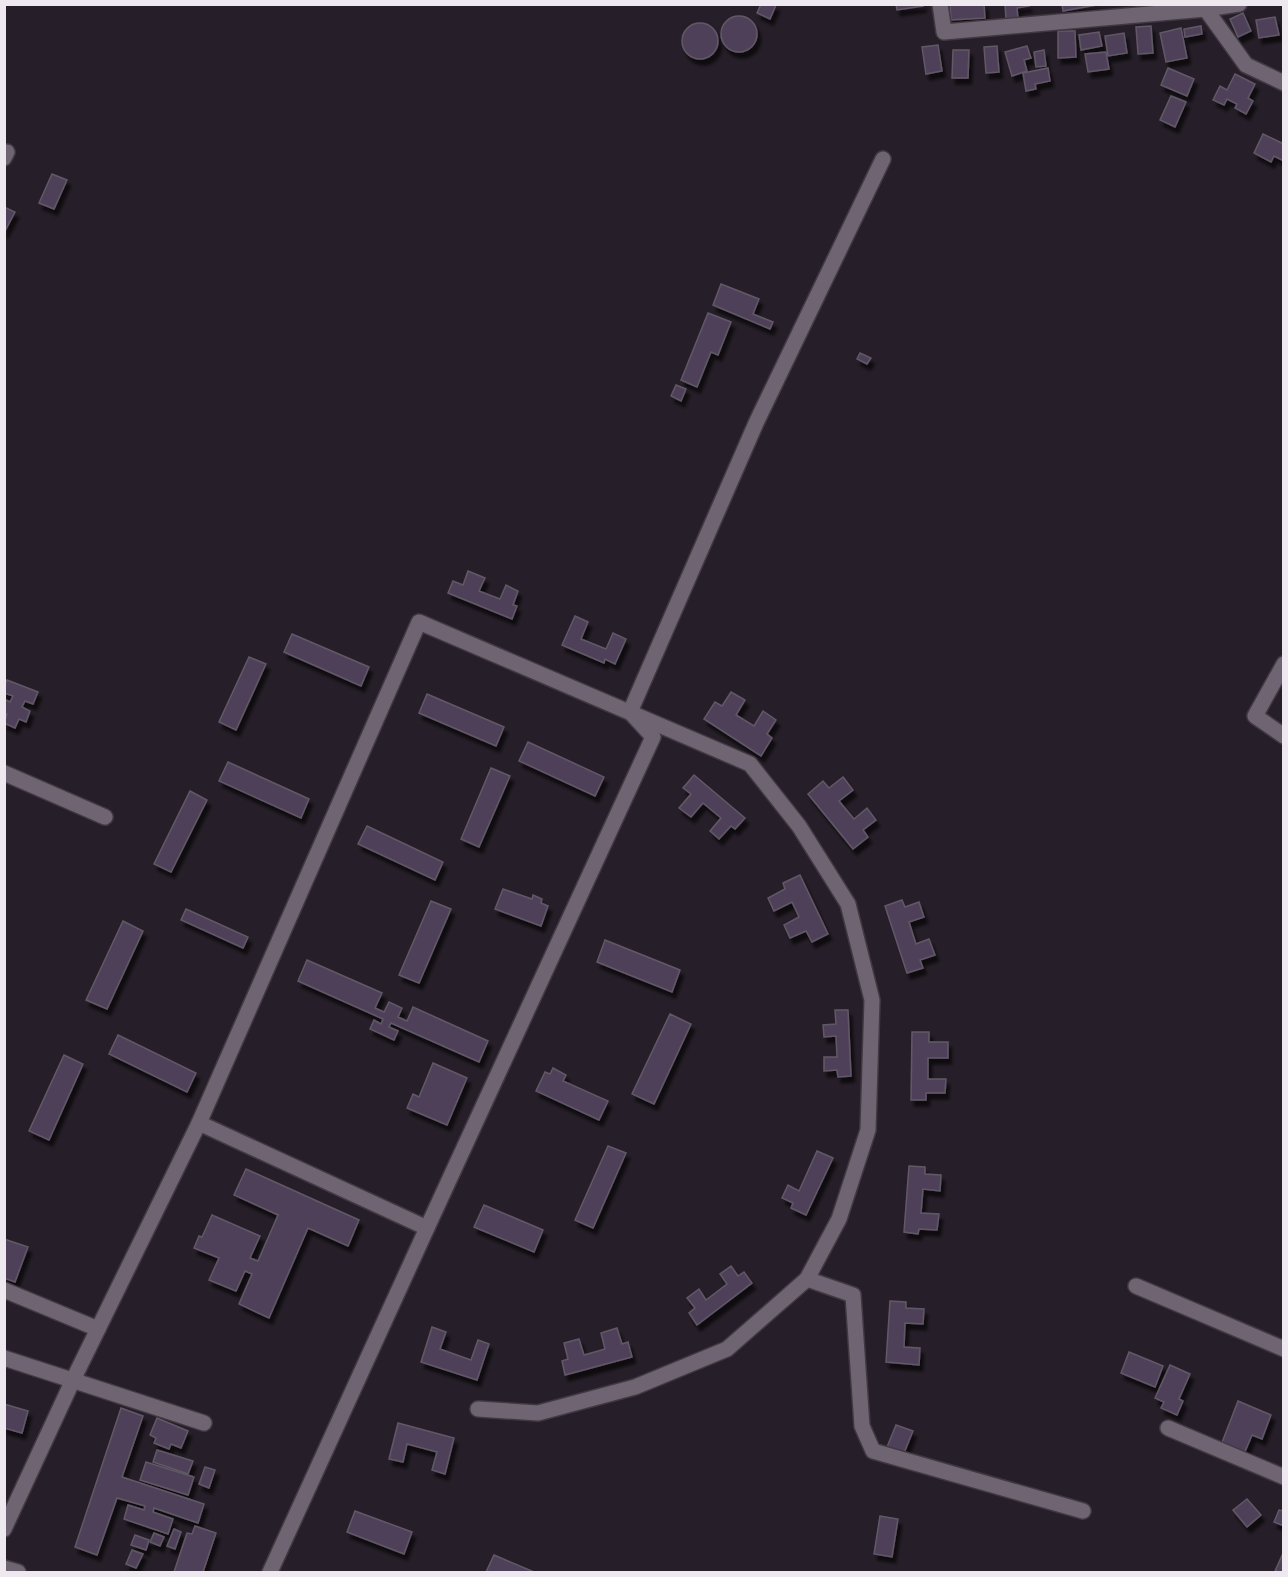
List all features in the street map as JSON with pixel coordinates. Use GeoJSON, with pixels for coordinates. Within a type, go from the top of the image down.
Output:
{"type":"FeatureCollection","features":[{"type":"Feature","properties":{"kind":"street"},"geometry":{"type":"LineString","coordinates":[[940,4],[944,32],[1239,4]]}},
{"type":"Feature","properties":{"kind":"street"},"geometry":{"type":"LineString","coordinates":[[1204,7],[1246,65],[1284,83]]}},
{"type":"Feature","properties":{"kind":"street"},"geometry":{"type":"LineString","coordinates":[[630,712],[756,423],[883,159]]}},
{"type":"Feature","properties":{"kind":"street"},"geometry":{"type":"LineString","coordinates":[[4,1529],[73,1380],[199,1124],[419,622],[750,764],[799,826],[848,904],[872,1000],[868,1130],[839,1219],[807,1279],[727,1349],[635,1387],[538,1413],[478,1410]]}},
{"type":"Feature","properties":{"kind":"street"},"geometry":{"type":"LineString","coordinates":[[1284,664],[1255,716],[1284,736]]}},
{"type":"Feature","properties":{"kind":"street"},"geometry":{"type":"LineString","coordinates":[[270,1572],[653,737],[630,712]]}},
{"type":"Feature","properties":{"kind":"street"},"geometry":{"type":"LineString","coordinates":[[4,773],[105,818]]}},
{"type":"Feature","properties":{"kind":"street"},"geometry":{"type":"LineString","coordinates":[[199,1124],[427,1228]]}},
{"type":"Feature","properties":{"kind":"street"},"geometry":{"type":"LineString","coordinates":[[807,1279],[854,1295],[862,1426],[873,1451],[1083,1512]]}},
{"type":"Feature","properties":{"kind":"street"},"geometry":{"type":"LineString","coordinates":[[1136,1286],[1284,1349]]}},
{"type":"Feature","properties":{"kind":"street"},"geometry":{"type":"LineString","coordinates":[[4,1290],[98,1329]]}},
{"type":"Feature","properties":{"kind":"street"},"geometry":{"type":"LineString","coordinates":[[4,1358],[204,1424]]}},
{"type":"Feature","properties":{"kind":"street"},"geometry":{"type":"LineString","coordinates":[[1168,1428],[1284,1478]]}},
{"type":"Feature","properties":{"kind":"street"},"geometry":{"type":"LineString","coordinates":[[4,1568],[18,1572]]}},
{"type":"Feature","properties":{"kind":"building"},"geometry":{"type":"Polygon","coordinates":[[[761,4],[776,5],[770,19],[757,13],[761,4]]]}},
{"type":"Feature","properties":{"kind":"building"},"geometry":{"type":"Polygon","coordinates":[[[896,4],[923,4],[923,6],[897,10],[896,4]]]}},
{"type":"Feature","properties":{"kind":"building"},"geometry":{"type":"Polygon","coordinates":[[[950,4],[984,4],[985,18],[951,20],[950,4]]]}},
{"type":"Feature","properties":{"kind":"building"},"geometry":{"type":"Polygon","coordinates":[[[1005,4],[1028,4],[1029,6],[1017,8],[1018,18],[1006,19],[1005,4]]]}},
{"type":"Feature","properties":{"kind":"building"},"geometry":{"type":"Polygon","coordinates":[[[1062,4],[1096,4],[1096,5],[1063,11],[1062,4]]]}},
{"type":"Feature","properties":{"kind":"building"},"geometry":{"type":"Polygon","coordinates":[[[1243,13],[1251,31],[1238,37],[1230,19],[1243,13]]]}},
{"type":"Feature","properties":{"kind":"building"},"geometry":{"type":"Polygon","coordinates":[[[739,16],[752,21],[757,34],[752,47],[739,52],[726,47],[721,34],[726,21],[739,16]]]}},
{"type":"Feature","properties":{"kind":"building"},"geometry":{"type":"Polygon","coordinates":[[[1275,17],[1279,35],[1259,38],[1256,20],[1275,17]]]}},
{"type":"Feature","properties":{"kind":"building"},"geometry":{"type":"Polygon","coordinates":[[[700,23],[713,28],[718,41],[713,54],[700,59],[687,54],[682,41],[687,28],[700,23]]]}},
{"type":"Feature","properties":{"kind":"building"},"geometry":{"type":"Polygon","coordinates":[[[1151,26],[1153,53],[1138,54],[1136,27],[1151,26]]]}},
{"type":"Feature","properties":{"kind":"building"},"geometry":{"type":"Polygon","coordinates":[[[1201,26],[1202,34],[1185,37],[1184,29],[1201,26]]]}},
{"type":"Feature","properties":{"kind":"building"},"geometry":{"type":"Polygon","coordinates":[[[1181,28],[1187,58],[1166,62],[1160,33],[1181,28]]]}},
{"type":"Feature","properties":{"kind":"building"},"geometry":{"type":"Polygon","coordinates":[[[1058,31],[1075,31],[1076,57],[1058,58],[1058,31]]]}},
{"type":"Feature","properties":{"kind":"building"},"geometry":{"type":"Polygon","coordinates":[[[1099,32],[1102,46],[1081,50],[1079,35],[1099,32]]]}},
{"type":"Feature","properties":{"kind":"building"},"geometry":{"type":"Polygon","coordinates":[[[1124,33],[1127,53],[1108,56],[1105,36],[1124,33]]]}},
{"type":"Feature","properties":{"kind":"building"},"geometry":{"type":"Polygon","coordinates":[[[938,45],[942,71],[926,74],[922,47],[938,45]]]}},
{"type":"Feature","properties":{"kind":"building"},"geometry":{"type":"Polygon","coordinates":[[[997,46],[999,72],[986,73],[984,47],[997,46]]]}},
{"type":"Feature","properties":{"kind":"building"},"geometry":{"type":"Polygon","coordinates":[[[1027,46],[1031,58],[1024,60],[1027,71],[1012,76],[1005,52],[1027,46]]]}},
{"type":"Feature","properties":{"kind":"building"},"geometry":{"type":"Polygon","coordinates":[[[953,50],[969,50],[968,78],[952,78],[953,50]]]}},
{"type":"Feature","properties":{"kind":"building"},"geometry":{"type":"Polygon","coordinates":[[[1044,50],[1046,66],[1036,67],[1034,52],[1044,50]]]}},
{"type":"Feature","properties":{"kind":"building"},"geometry":{"type":"Polygon","coordinates":[[[1106,52],[1109,69],[1088,72],[1085,54],[1106,52]]]}},
{"type":"Feature","properties":{"kind":"building"},"geometry":{"type":"Polygon","coordinates":[[[1048,68],[1050,81],[1035,84],[1036,89],[1026,91],[1023,73],[1048,68]]]}},
{"type":"Feature","properties":{"kind":"building"},"geometry":{"type":"Polygon","coordinates":[[[1168,68],[1194,79],[1187,96],[1161,85],[1168,68]]]}},
{"type":"Feature","properties":{"kind":"building"},"geometry":{"type":"Polygon","coordinates":[[[1235,74],[1255,84],[1248,98],[1253,101],[1246,114],[1235,108],[1237,104],[1227,99],[1224,105],[1213,100],[1220,86],[1227,90],[1235,74]]]}},
{"type":"Feature","properties":{"kind":"building"},"geometry":{"type":"Polygon","coordinates":[[[1171,96],[1186,102],[1175,127],[1160,120],[1171,96]]]}},
{"type":"Feature","properties":{"kind":"building"},"geometry":{"type":"Polygon","coordinates":[[[1263,134],[1284,144],[1284,161],[1274,156],[1271,162],[1254,153],[1263,134]]]}},
{"type":"Feature","properties":{"kind":"building"},"geometry":{"type":"Polygon","coordinates":[[[52,174],[67,180],[54,209],[39,203],[52,174]]]}},
{"type":"Feature","properties":{"kind":"building"},"geometry":{"type":"Polygon","coordinates":[[[4,207],[15,212],[4,233],[4,207]]]}},
{"type":"Feature","properties":{"kind":"building"},"geometry":{"type":"Polygon","coordinates":[[[721,284],[759,299],[753,314],[773,322],[770,329],[713,305],[721,284]]]}},
{"type":"Feature","properties":{"kind":"building"},"geometry":{"type":"Polygon","coordinates":[[[708,313],[731,322],[718,355],[711,352],[697,387],[681,380],[708,313]]]}},
{"type":"Feature","properties":{"kind":"building"},"geometry":{"type":"Polygon","coordinates":[[[860,353],[871,358],[867,364],[857,359],[860,353]]]}},
{"type":"Feature","properties":{"kind":"building"},"geometry":{"type":"Polygon","coordinates":[[[676,385],[686,389],[681,401],[671,396],[676,385]]]}},
{"type":"Feature","properties":{"kind":"building"},"geometry":{"type":"Polygon","coordinates":[[[468,571],[485,578],[479,591],[500,599],[506,585],[518,591],[513,605],[517,606],[512,619],[448,593],[453,581],[463,585],[468,571]]]}},
{"type":"Feature","properties":{"kind":"building"},"geometry":{"type":"Polygon","coordinates":[[[575,616],[588,622],[581,639],[606,649],[613,633],[626,639],[615,664],[605,659],[604,663],[562,645],[575,616]]]}},
{"type":"Feature","properties":{"kind":"building"},"geometry":{"type":"Polygon","coordinates":[[[292,634],[369,667],[361,686],[284,652],[292,634]]]}},
{"type":"Feature","properties":{"kind":"building"},"geometry":{"type":"Polygon","coordinates":[[[249,657],[266,664],[236,730],[219,722],[249,657]]]}},
{"type":"Feature","properties":{"kind":"building"},"geometry":{"type":"Polygon","coordinates":[[[7,680],[38,692],[33,704],[25,701],[22,707],[30,711],[26,722],[19,719],[15,728],[4,723],[7,714],[4,713],[4,699],[10,702],[13,696],[4,693],[7,680]]]}},
{"type":"Feature","properties":{"kind":"building"},"geometry":{"type":"Polygon","coordinates":[[[731,692],[745,700],[736,715],[754,726],[763,711],[776,720],[767,734],[772,738],[761,756],[704,719],[715,702],[722,706],[731,692]]]}},
{"type":"Feature","properties":{"kind":"building"},"geometry":{"type":"Polygon","coordinates":[[[427,694],[504,727],[496,746],[419,713],[427,694]]]}},
{"type":"Feature","properties":{"kind":"building"},"geometry":{"type":"Polygon","coordinates":[[[528,742],[604,777],[595,796],[519,761],[528,742]]]}},
{"type":"Feature","properties":{"kind":"building"},"geometry":{"type":"Polygon","coordinates":[[[228,762],[309,799],[301,818],[219,781],[228,762]]]}},
{"type":"Feature","properties":{"kind":"building"},"geometry":{"type":"Polygon","coordinates":[[[491,768],[510,776],[479,847],[461,839],[491,768]]]}},
{"type":"Feature","properties":{"kind":"building"},"geometry":{"type":"Polygon","coordinates":[[[694,775],[745,818],[735,829],[731,826],[719,839],[710,831],[721,818],[703,803],[691,817],[679,808],[691,794],[683,788],[694,775]]]}},
{"type":"Feature","properties":{"kind":"building"},"geometry":{"type":"Polygon","coordinates":[[[843,777],[853,790],[839,801],[854,819],[867,808],[876,820],[863,830],[868,837],[853,849],[808,794],[823,781],[829,788],[843,777]]]}},
{"type":"Feature","properties":{"kind":"building"},"geometry":{"type":"Polygon","coordinates":[[[190,791],[207,800],[171,872],[154,864],[190,791]]]}},
{"type":"Feature","properties":{"kind":"building"},"geometry":{"type":"Polygon","coordinates":[[[367,826],[443,862],[435,880],[358,844],[367,826]]]}},
{"type":"Feature","properties":{"kind":"building"},"geometry":{"type":"Polygon","coordinates":[[[800,875],[828,934],[812,942],[806,931],[790,938],[784,925],[799,917],[792,902],[774,911],[768,898],[785,889],[783,883],[800,875]]]}},
{"type":"Feature","properties":{"kind":"building"},"geometry":{"type":"Polygon","coordinates":[[[503,889],[532,899],[533,895],[542,899],[541,903],[548,906],[541,926],[495,909],[503,889]]]}},
{"type":"Feature","properties":{"kind":"building"},"geometry":{"type":"Polygon","coordinates":[[[902,900],[905,907],[919,902],[924,917],[909,922],[916,944],[929,939],[935,955],[920,960],[923,968],[907,973],[885,906],[902,900]]]}},
{"type":"Feature","properties":{"kind":"building"},"geometry":{"type":"Polygon","coordinates":[[[431,901],[451,909],[419,983],[399,975],[431,901]]]}},
{"type":"Feature","properties":{"kind":"building"},"geometry":{"type":"Polygon","coordinates":[[[186,909],[248,937],[243,948],[181,920],[186,909]]]}},
{"type":"Feature","properties":{"kind":"building"},"geometry":{"type":"Polygon","coordinates":[[[123,921],[143,931],[107,1009],[86,1000],[123,921]]]}},
{"type":"Feature","properties":{"kind":"building"},"geometry":{"type":"Polygon","coordinates":[[[605,940],[680,970],[672,992],[597,962],[605,940]]]}},
{"type":"Feature","properties":{"kind":"building"},"geometry":{"type":"Polygon","coordinates":[[[307,960],[382,993],[375,1008],[384,1012],[389,1002],[402,1008],[398,1017],[407,1021],[413,1007],[488,1041],[479,1062],[391,1023],[389,1027],[398,1031],[394,1040],[370,1029],[374,1020],[381,1024],[383,1019],[298,981],[307,960]]]}},
{"type":"Feature","properties":{"kind":"building"},"geometry":{"type":"Polygon","coordinates":[[[835,1010],[848,1010],[851,1076],[838,1077],[837,1070],[824,1071],[824,1057],[837,1057],[836,1036],[824,1037],[823,1025],[836,1024],[835,1010]]]}},
{"type":"Feature","properties":{"kind":"building"},"geometry":{"type":"Polygon","coordinates":[[[670,1014],[691,1024],[654,1104],[632,1094],[670,1014]]]}},
{"type":"Feature","properties":{"kind":"building"},"geometry":{"type":"Polygon","coordinates":[[[912,1032],[929,1032],[929,1042],[948,1042],[948,1058],[928,1058],[928,1079],[946,1079],[945,1093],[926,1093],[926,1100],[911,1100],[912,1032]]]}},
{"type":"Feature","properties":{"kind":"building"},"geometry":{"type":"Polygon","coordinates":[[[118,1035],[196,1073],[187,1092],[109,1054],[118,1035]]]}},
{"type":"Feature","properties":{"kind":"building"},"geometry":{"type":"Polygon","coordinates":[[[64,1055],[83,1064],[49,1140],[29,1131],[64,1055]]]}},
{"type":"Feature","properties":{"kind":"building"},"geometry":{"type":"Polygon","coordinates":[[[433,1063],[467,1078],[447,1125],[407,1108],[413,1094],[419,1097],[433,1063]]]}},
{"type":"Feature","properties":{"kind":"building"},"geometry":{"type":"Polygon","coordinates":[[[553,1068],[566,1075],[563,1081],[608,1101],[599,1120],[536,1091],[545,1072],[550,1074],[553,1068]]]}},
{"type":"Feature","properties":{"kind":"building"},"geometry":{"type":"Polygon","coordinates":[[[608,1146],[626,1153],[593,1228],[575,1220],[608,1146]]]}},
{"type":"Feature","properties":{"kind":"building"},"geometry":{"type":"Polygon","coordinates":[[[817,1151],[833,1158],[806,1215],[791,1208],[793,1203],[782,1198],[788,1185],[799,1191],[817,1151]]]}},
{"type":"Feature","properties":{"kind":"building"},"geometry":{"type":"Polygon","coordinates":[[[909,1166],[925,1167],[925,1174],[941,1175],[940,1191],[923,1189],[921,1213],[939,1214],[937,1230],[919,1229],[918,1234],[904,1232],[909,1166]]]}},
{"type":"Feature","properties":{"kind":"building"},"geometry":{"type":"Polygon","coordinates":[[[246,1169],[359,1220],[348,1246],[308,1228],[269,1318],[239,1304],[252,1274],[245,1271],[236,1291],[209,1280],[219,1258],[194,1248],[212,1215],[260,1236],[250,1258],[258,1261],[278,1215],[234,1195],[246,1169]]]}},
{"type":"Feature","properties":{"kind":"building"},"geometry":{"type":"Polygon","coordinates":[[[484,1205],[543,1230],[534,1252],[474,1227],[484,1205]]]}},
{"type":"Feature","properties":{"kind":"building"},"geometry":{"type":"Polygon","coordinates":[[[4,1239],[28,1247],[15,1282],[4,1278],[4,1239]]]}},
{"type":"Feature","properties":{"kind":"building"},"geometry":{"type":"Polygon","coordinates":[[[731,1266],[738,1276],[744,1272],[752,1283],[697,1325],[689,1313],[695,1308],[687,1298],[699,1289],[706,1300],[727,1284],[720,1274],[731,1266]]]}},
{"type":"Feature","properties":{"kind":"building"},"geometry":{"type":"Polygon","coordinates":[[[890,1301],[906,1302],[906,1308],[924,1309],[923,1324],[905,1323],[904,1347],[920,1348],[919,1365],[886,1362],[890,1301]]]}},
{"type":"Feature","properties":{"kind":"building"},"geometry":{"type":"Polygon","coordinates":[[[432,1327],[446,1332],[440,1349],[471,1360],[478,1340],[489,1344],[477,1380],[421,1362],[432,1327]]]}},
{"type":"Feature","properties":{"kind":"building"},"geometry":{"type":"Polygon","coordinates":[[[617,1328],[622,1344],[628,1342],[632,1357],[565,1375],[562,1361],[568,1359],[564,1343],[579,1339],[584,1355],[605,1349],[601,1333],[617,1328]]]}},
{"type":"Feature","properties":{"kind":"building"},"geometry":{"type":"Polygon","coordinates":[[[1129,1352],[1163,1366],[1155,1387],[1121,1373],[1129,1352]]]}},
{"type":"Feature","properties":{"kind":"building"},"geometry":{"type":"Polygon","coordinates":[[[1170,1365],[1190,1374],[1179,1399],[1183,1401],[1177,1415],[1161,1408],[1164,1402],[1155,1398],[1170,1365]]]}},
{"type":"Feature","properties":{"kind":"building"},"geometry":{"type":"Polygon","coordinates":[[[1238,1401],[1271,1415],[1262,1439],[1252,1435],[1244,1454],[1221,1445],[1238,1401]]]}},
{"type":"Feature","properties":{"kind":"building"},"geometry":{"type":"Polygon","coordinates":[[[4,1404],[28,1411],[22,1433],[4,1428],[4,1404]]]}},
{"type":"Feature","properties":{"kind":"building"},"geometry":{"type":"Polygon","coordinates":[[[121,1408],[143,1416],[122,1477],[204,1504],[198,1523],[154,1508],[153,1512],[173,1519],[168,1534],[124,1519],[128,1505],[144,1510],[145,1506],[117,1498],[97,1555],[75,1547],[121,1408]]]}},
{"type":"Feature","properties":{"kind":"building"},"geometry":{"type":"Polygon","coordinates":[[[157,1418],[188,1431],[181,1448],[171,1444],[169,1449],[154,1443],[156,1438],[150,1435],[157,1418]]]}},
{"type":"Feature","properties":{"kind":"building"},"geometry":{"type":"Polygon","coordinates":[[[398,1423],[454,1438],[445,1474],[432,1470],[437,1452],[407,1444],[403,1462],[389,1459],[398,1423]]]}},
{"type":"Feature","properties":{"kind":"building"},"geometry":{"type":"Polygon","coordinates":[[[896,1425],[913,1431],[904,1453],[887,1447],[896,1425]]]}},
{"type":"Feature","properties":{"kind":"building"},"geometry":{"type":"Polygon","coordinates":[[[157,1450],[193,1461],[188,1474],[153,1462],[157,1450]]]}},
{"type":"Feature","properties":{"kind":"building"},"geometry":{"type":"Polygon","coordinates":[[[146,1462],[194,1477],[188,1495],[140,1480],[146,1462]]]}},
{"type":"Feature","properties":{"kind":"building"},"geometry":{"type":"Polygon","coordinates":[[[205,1467],[215,1470],[209,1488],[199,1484],[205,1467]]]}},
{"type":"Feature","properties":{"kind":"building"},"geometry":{"type":"Polygon","coordinates":[[[1247,1499],[1261,1515],[1247,1527],[1233,1510],[1247,1499]]]}},
{"type":"Feature","properties":{"kind":"building"},"geometry":{"type":"Polygon","coordinates":[[[1279,1510],[1284,1511],[1284,1526],[1274,1522],[1279,1510]]]}},
{"type":"Feature","properties":{"kind":"building"},"geometry":{"type":"Polygon","coordinates":[[[355,1511],[412,1532],[404,1554],[347,1532],[355,1511]]]}},
{"type":"Feature","properties":{"kind":"building"},"geometry":{"type":"Polygon","coordinates":[[[880,1516],[898,1519],[892,1557],[874,1554],[880,1516]]]}},
{"type":"Feature","properties":{"kind":"building"},"geometry":{"type":"Polygon","coordinates":[[[195,1526],[216,1533],[203,1572],[174,1572],[187,1533],[192,1534],[195,1526]]]}},
{"type":"Feature","properties":{"kind":"building"},"geometry":{"type":"Polygon","coordinates":[[[174,1529],[181,1532],[175,1549],[167,1546],[174,1529]]]}},
{"type":"Feature","properties":{"kind":"building"},"geometry":{"type":"Polygon","coordinates":[[[154,1533],[164,1537],[160,1546],[150,1542],[154,1533]]]}},
{"type":"Feature","properties":{"kind":"building"},"geometry":{"type":"Polygon","coordinates":[[[135,1535],[149,1540],[146,1550],[131,1545],[135,1535]]]}},
{"type":"Feature","properties":{"kind":"building"},"geometry":{"type":"Polygon","coordinates":[[[132,1550],[143,1554],[136,1568],[126,1564],[132,1550]]]}},
{"type":"Feature","properties":{"kind":"building"},"geometry":{"type":"Polygon","coordinates":[[[1284,1551],[1284,1572],[1275,1571],[1284,1551]]]}},
{"type":"Feature","properties":{"kind":"building"},"geometry":{"type":"Polygon","coordinates":[[[494,1555],[534,1572],[486,1572],[494,1555]]]}}]}
